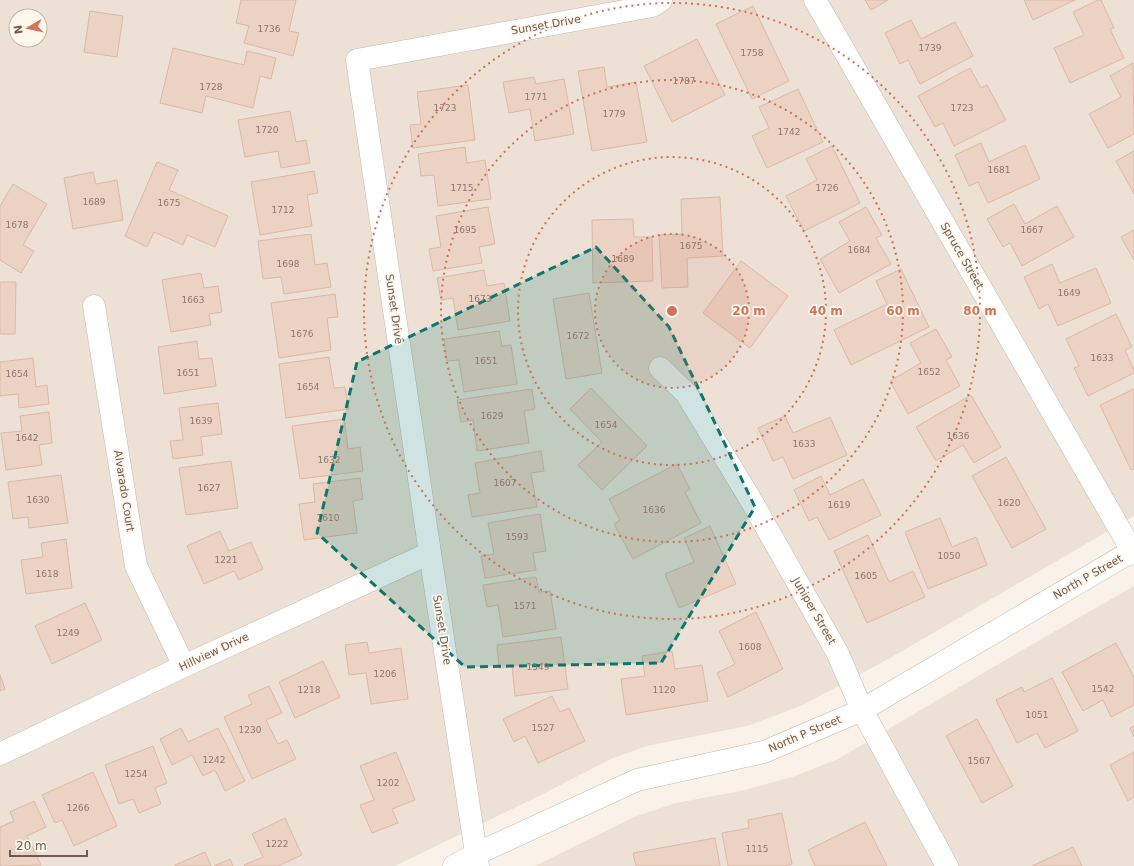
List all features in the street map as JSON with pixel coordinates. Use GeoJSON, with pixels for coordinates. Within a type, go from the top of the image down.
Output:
{"type":"FeatureCollection","features":[{"type":"Feature","properties":{"kind":"street","name":"Sunset Drive"},"geometry":{"type":"LineString","coordinates":[[477,860],[357,60],[652,6],[661,0]]}},
{"type":"Feature","properties":{"kind":"street","name":"Spruce Street"},"geometry":{"type":"LineString","coordinates":[[815,0],[1134,552]]}},
{"type":"Feature","properties":{"kind":"street","name":"Alvarado Court"},"geometry":{"type":"LineString","coordinates":[[94,306],[136,566],[184,666]]}},
{"type":"Feature","properties":{"kind":"street","name":"Juniper Street"},"geometry":{"type":"LineString","coordinates":[[660,368],[686,393],[752,502],[838,654],[862,710],[947,866]]}},
{"type":"Feature","properties":{"kind":"street","name":"North P Street"},"geometry":{"type":"LineString","coordinates":[[454,866],[477,860],[637,780],[764,752],[862,710],[1134,552]]}},
{"type":"Feature","properties":{"kind":"street","name":"Hillview Drive"},"geometry":{"type":"LineString","coordinates":[[0,754],[184,666],[430,553]]}},
{"type":"Feature","properties":{"kind":"highlighted area"},"geometry":{"type":"Polygon","coordinates":[[[596,247],[669,327],[755,507],[661,663],[465,667],[317,533],[357,362],[596,247]]]}},
{"type":"Feature","properties":{"kind":"shaded area"},"geometry":{"type":"Polygon","coordinates":[[[0,0],[1134,0],[1134,516],[892,657],[803,705],[747,726],[647,746],[611,759],[395,866],[0,866],[0,0]]]}},
{"type":"Feature","properties":{"kind":"shaded area"},"geometry":{"type":"Polygon","coordinates":[[[1134,586],[1134,866],[535,866],[634,817],[676,803],[741,791],[795,776],[838,759],[1134,586]]]}},
{"type":"Feature","properties":{"kind":"building"},"geometry":{"type":"Polygon","coordinates":[[[241,0],[296,0],[289,31],[299,33],[293,56],[244,43],[249,26],[236,23],[241,0]]]}},
{"type":"Feature","properties":{"kind":"building"},"geometry":{"type":"Polygon","coordinates":[[[865,0],[888,0],[871,10],[865,0]]]}},
{"type":"Feature","properties":{"kind":"building"},"geometry":{"type":"Polygon","coordinates":[[[1024,0],[1075,0],[1033,20],[1024,0]]]}},
{"type":"Feature","properties":{"kind":"building"},"geometry":{"type":"Polygon","coordinates":[[[1101,0],[1114,28],[1110,29],[1124,58],[1070,83],[1054,48],[1084,35],[1073,12],[1101,0]]]}},
{"type":"Feature","properties":{"kind":"building"},"geometry":{"type":"Polygon","coordinates":[[[753,6],[789,81],[752,99],[716,24],[753,6]]]}},
{"type":"Feature","properties":{"kind":"building"},"geometry":{"type":"Polygon","coordinates":[[[90,11],[123,16],[117,57],[84,52],[90,11]]]}},
{"type":"Feature","properties":{"kind":"building"},"geometry":{"type":"Polygon","coordinates":[[[911,20],[921,39],[955,22],[973,56],[920,84],[908,60],[900,64],[885,33],[911,20]]]}},
{"type":"Feature","properties":{"kind":"building"},"geometry":{"type":"Polygon","coordinates":[[[697,39],[725,95],[672,122],[644,66],[697,39]]]}},
{"type":"Feature","properties":{"kind":"building"},"geometry":{"type":"Polygon","coordinates":[[[173,48],[244,65],[247,51],[276,58],[271,79],[260,76],[253,108],[206,96],[202,113],[160,103],[173,48]]]}},
{"type":"Feature","properties":{"kind":"building"},"geometry":{"type":"Polygon","coordinates":[[[1133,63],[1134,134],[1108,148],[1089,114],[1121,97],[1110,76],[1133,63]]]}},
{"type":"Feature","properties":{"kind":"building"},"geometry":{"type":"Polygon","coordinates":[[[604,67],[607,87],[636,82],[647,142],[592,151],[578,71],[604,67]]]}},
{"type":"Feature","properties":{"kind":"building"},"geometry":{"type":"Polygon","coordinates":[[[970,68],[981,88],[987,85],[1006,120],[954,146],[943,123],[935,127],[918,96],[970,68]]]}},
{"type":"Feature","properties":{"kind":"building"},"geometry":{"type":"Polygon","coordinates":[[[534,77],[536,84],[564,79],[574,134],[535,141],[530,109],[509,113],[503,82],[534,77]]]}},
{"type":"Feature","properties":{"kind":"building"},"geometry":{"type":"Polygon","coordinates":[[[468,85],[475,140],[413,148],[410,125],[421,124],[417,92],[468,85]]]}},
{"type":"Feature","properties":{"kind":"building"},"geometry":{"type":"Polygon","coordinates":[[[798,89],[823,142],[767,168],[752,136],[769,128],[759,107],[798,89]]]}},
{"type":"Feature","properties":{"kind":"building"},"geometry":{"type":"Polygon","coordinates":[[[290,111],[296,142],[306,140],[310,163],[281,168],[278,151],[245,157],[238,120],[290,111]]]}},
{"type":"Feature","properties":{"kind":"building"},"geometry":{"type":"Polygon","coordinates":[[[981,143],[989,162],[1025,145],[1040,179],[988,203],[978,182],[969,186],[955,155],[981,143]]]}},
{"type":"Feature","properties":{"kind":"building"},"geometry":{"type":"Polygon","coordinates":[[[832,146],[860,203],[804,231],[786,196],[817,180],[806,159],[832,146]]]}},
{"type":"Feature","properties":{"kind":"building"},"geometry":{"type":"Polygon","coordinates":[[[465,147],[467,163],[485,160],[491,199],[438,206],[434,175],[421,176],[418,154],[465,147]]]}},
{"type":"Feature","properties":{"kind":"building"},"geometry":{"type":"Polygon","coordinates":[[[1134,151],[1134,194],[1116,161],[1134,151]]]}},
{"type":"Feature","properties":{"kind":"building"},"geometry":{"type":"Polygon","coordinates":[[[157,162],[178,170],[169,190],[228,216],[215,247],[187,235],[183,245],[154,232],[147,247],[125,236],[157,162]]]}},
{"type":"Feature","properties":{"kind":"building"},"geometry":{"type":"Polygon","coordinates":[[[314,171],[318,193],[307,195],[312,226],[260,235],[251,182],[314,171]]]}},
{"type":"Feature","properties":{"kind":"building"},"geometry":{"type":"Polygon","coordinates":[[[93,172],[96,184],[117,180],[123,220],[73,229],[64,178],[93,172]]]}},
{"type":"Feature","properties":{"kind":"building"},"geometry":{"type":"Polygon","coordinates":[[[13,184],[47,204],[23,245],[34,251],[21,273],[0,260],[0,206],[13,184]]]}},
{"type":"Feature","properties":{"kind":"building"},"geometry":{"type":"Polygon","coordinates":[[[720,197],[723,256],[687,258],[688,287],[662,288],[659,235],[682,234],[681,199],[720,197]]]}},
{"type":"Feature","properties":{"kind":"building"},"geometry":{"type":"Polygon","coordinates":[[[1014,204],[1025,224],[1057,206],[1074,237],[1022,266],[1010,243],[1003,247],[987,219],[1014,204]]]}},
{"type":"Feature","properties":{"kind":"building"},"geometry":{"type":"Polygon","coordinates":[[[488,207],[495,244],[479,247],[482,263],[433,271],[429,249],[441,247],[436,216],[488,207]]]}},
{"type":"Feature","properties":{"kind":"building"},"geometry":{"type":"Polygon","coordinates":[[[866,207],[882,235],[876,238],[891,264],[839,293],[820,259],[850,241],[839,222],[866,207]]]}},
{"type":"Feature","properties":{"kind":"building"},"geometry":{"type":"Polygon","coordinates":[[[633,219],[634,237],[652,237],[653,281],[593,283],[592,220],[633,219]]]}},
{"type":"Feature","properties":{"kind":"building"},"geometry":{"type":"Polygon","coordinates":[[[1134,230],[1134,260],[1121,237],[1134,230]]]}},
{"type":"Feature","properties":{"kind":"building"},"geometry":{"type":"Polygon","coordinates":[[[311,234],[315,265],[327,263],[331,287],[284,294],[281,277],[263,279],[258,241],[311,234]]]}},
{"type":"Feature","properties":{"kind":"building"},"geometry":{"type":"Polygon","coordinates":[[[741,261],[788,296],[750,348],[703,313],[741,261]]]}},
{"type":"Feature","properties":{"kind":"building"},"geometry":{"type":"Polygon","coordinates":[[[1052,264],[1060,283],[1096,268],[1111,303],[1058,326],[1048,304],[1039,309],[1024,277],[1052,264]]]}},
{"type":"Feature","properties":{"kind":"building"},"geometry":{"type":"Polygon","coordinates":[[[901,269],[929,327],[851,365],[834,330],[887,304],[876,281],[901,269]]]}},
{"type":"Feature","properties":{"kind":"building"},"geometry":{"type":"Polygon","coordinates":[[[484,270],[487,286],[504,283],[510,321],[458,330],[453,298],[441,300],[437,278],[484,270]]]}},
{"type":"Feature","properties":{"kind":"building"},"geometry":{"type":"Polygon","coordinates":[[[201,273],[204,288],[218,286],[222,312],[209,314],[211,325],[171,332],[162,280],[201,273]]]}},
{"type":"Feature","properties":{"kind":"building"},"geometry":{"type":"Polygon","coordinates":[[[0,282],[16,282],[15,334],[0,334],[0,282]]]}},
{"type":"Feature","properties":{"kind":"building"},"geometry":{"type":"Polygon","coordinates":[[[589,293],[602,373],[566,379],[553,299],[589,293]]]}},
{"type":"Feature","properties":{"kind":"building"},"geometry":{"type":"Polygon","coordinates":[[[335,294],[338,317],[327,318],[331,350],[279,358],[271,303],[335,294]]]}},
{"type":"Feature","properties":{"kind":"building"},"geometry":{"type":"Polygon","coordinates":[[[1116,314],[1132,347],[1125,350],[1134,373],[1088,396],[1074,368],[1079,366],[1066,339],[1116,314]]]}},
{"type":"Feature","properties":{"kind":"building"},"geometry":{"type":"Polygon","coordinates":[[[936,329],[952,357],[946,360],[960,386],[908,414],[890,381],[921,363],[910,343],[936,329]]]}},
{"type":"Feature","properties":{"kind":"building"},"geometry":{"type":"Polygon","coordinates":[[[499,331],[502,346],[511,345],[517,384],[464,392],[459,360],[447,361],[444,339],[499,331]]]}},
{"type":"Feature","properties":{"kind":"building"},"geometry":{"type":"Polygon","coordinates":[[[197,341],[199,359],[212,358],[216,386],[164,394],[158,347],[197,341]]]}},
{"type":"Feature","properties":{"kind":"building"},"geometry":{"type":"Polygon","coordinates":[[[329,357],[334,388],[345,387],[349,409],[286,418],[279,364],[329,357]]]}},
{"type":"Feature","properties":{"kind":"building"},"geometry":{"type":"Polygon","coordinates":[[[33,358],[36,387],[47,385],[49,404],[19,408],[18,394],[0,396],[0,362],[33,358]]]}},
{"type":"Feature","properties":{"kind":"building"},"geometry":{"type":"Polygon","coordinates":[[[591,388],[647,446],[602,490],[578,465],[602,442],[570,409],[591,388]]]}},
{"type":"Feature","properties":{"kind":"building"},"geometry":{"type":"Polygon","coordinates":[[[532,389],[535,409],[524,411],[529,443],[477,451],[473,420],[461,422],[457,400],[532,389]]]}},
{"type":"Feature","properties":{"kind":"building"},"geometry":{"type":"Polygon","coordinates":[[[1134,389],[1134,469],[1131,470],[1100,405],[1134,389]]]}},
{"type":"Feature","properties":{"kind":"building"},"geometry":{"type":"Polygon","coordinates":[[[971,395],[1001,447],[974,463],[963,445],[936,461],[916,427],[971,395]]]}},
{"type":"Feature","properties":{"kind":"building"},"geometry":{"type":"Polygon","coordinates":[[[218,403],[222,434],[201,437],[203,455],[173,459],[170,441],[183,440],[179,408],[218,403]]]}},
{"type":"Feature","properties":{"kind":"building"},"geometry":{"type":"Polygon","coordinates":[[[49,412],[52,443],[39,445],[42,465],[6,470],[1,433],[22,431],[20,416],[49,412]]]}},
{"type":"Feature","properties":{"kind":"building"},"geometry":{"type":"Polygon","coordinates":[[[785,416],[793,433],[830,417],[847,455],[793,479],[783,457],[773,461],[758,428],[785,416]]]}},
{"type":"Feature","properties":{"kind":"building"},"geometry":{"type":"Polygon","coordinates":[[[344,419],[348,449],[360,447],[363,471],[300,479],[292,426],[344,419]]]}},
{"type":"Feature","properties":{"kind":"building"},"geometry":{"type":"Polygon","coordinates":[[[541,451],[544,471],[531,473],[537,507],[472,517],[468,495],[480,493],[475,463],[541,451]]]}},
{"type":"Feature","properties":{"kind":"building"},"geometry":{"type":"Polygon","coordinates":[[[1006,457],[1046,529],[1012,548],[972,476],[1006,457]]]}},
{"type":"Feature","properties":{"kind":"building"},"geometry":{"type":"Polygon","coordinates":[[[231,461],[238,508],[186,515],[179,468],[231,461]]]}},
{"type":"Feature","properties":{"kind":"building"},"geometry":{"type":"Polygon","coordinates":[[[677,464],[690,489],[685,492],[701,523],[633,559],[614,524],[620,520],[609,499],[677,464]]]}},
{"type":"Feature","properties":{"kind":"building"},"geometry":{"type":"Polygon","coordinates":[[[61,475],[68,523],[29,528],[28,517],[13,519],[8,482],[61,475]]]}},
{"type":"Feature","properties":{"kind":"building"},"geometry":{"type":"Polygon","coordinates":[[[821,476],[830,495],[863,479],[881,515],[829,540],[817,517],[809,521],[794,490],[821,476]]]}},
{"type":"Feature","properties":{"kind":"building"},"geometry":{"type":"Polygon","coordinates":[[[360,478],[363,499],[353,501],[357,533],[304,540],[299,504],[315,502],[313,484],[360,478]]]}},
{"type":"Feature","properties":{"kind":"building"},"geometry":{"type":"Polygon","coordinates":[[[540,514],[546,551],[533,553],[536,570],[485,578],[481,556],[494,554],[488,523],[540,514]]]}},
{"type":"Feature","properties":{"kind":"building"},"geometry":{"type":"Polygon","coordinates":[[[940,518],[952,547],[976,537],[987,565],[928,589],[905,532],[940,518]]]}},
{"type":"Feature","properties":{"kind":"building"},"geometry":{"type":"Polygon","coordinates":[[[710,526],[736,584],[679,608],[665,574],[694,562],[684,538],[710,526]]]}},
{"type":"Feature","properties":{"kind":"building"},"geometry":{"type":"Polygon","coordinates":[[[220,531],[229,551],[251,542],[263,569],[239,580],[234,571],[204,584],[187,546],[220,531]]]}},
{"type":"Feature","properties":{"kind":"building"},"geometry":{"type":"Polygon","coordinates":[[[868,535],[889,582],[913,571],[925,597],[867,623],[834,551],[868,535]]]}},
{"type":"Feature","properties":{"kind":"building"},"geometry":{"type":"Polygon","coordinates":[[[66,539],[72,588],[26,594],[21,560],[43,557],[41,543],[66,539]]]}},
{"type":"Feature","properties":{"kind":"building"},"geometry":{"type":"Polygon","coordinates":[[[536,577],[539,592],[550,591],[556,629],[503,637],[498,605],[487,607],[483,585],[536,577]]]}},
{"type":"Feature","properties":{"kind":"building"},"geometry":{"type":"Polygon","coordinates":[[[85,603],[102,640],[52,664],[35,626],[85,603]]]}},
{"type":"Feature","properties":{"kind":"building"},"geometry":{"type":"Polygon","coordinates":[[[756,612],[783,669],[728,697],[717,673],[735,664],[719,631],[756,612]]]}},
{"type":"Feature","properties":{"kind":"building"},"geometry":{"type":"Polygon","coordinates":[[[561,637],[568,689],[515,696],[512,666],[499,668],[497,645],[561,637]]]}},
{"type":"Feature","properties":{"kind":"building"},"geometry":{"type":"Polygon","coordinates":[[[367,642],[369,653],[401,648],[408,699],[371,704],[366,673],[349,675],[345,645],[367,642]]]}},
{"type":"Feature","properties":{"kind":"building"},"geometry":{"type":"Polygon","coordinates":[[[1116,643],[1134,677],[1134,705],[1111,717],[1103,700],[1083,711],[1062,672],[1116,643]]]}},
{"type":"Feature","properties":{"kind":"building"},"geometry":{"type":"Polygon","coordinates":[[[672,651],[675,669],[702,665],[708,701],[626,715],[621,679],[645,676],[642,656],[672,651]]]}},
{"type":"Feature","properties":{"kind":"building"},"geometry":{"type":"Polygon","coordinates":[[[323,661],[340,697],[295,718],[279,682],[323,661]]]}},
{"type":"Feature","properties":{"kind":"building"},"geometry":{"type":"Polygon","coordinates":[[[0,675],[5,689],[0,691],[0,675]]]}},
{"type":"Feature","properties":{"kind":"building"},"geometry":{"type":"Polygon","coordinates":[[[1052,678],[1078,731],[1045,748],[1037,733],[1017,743],[996,700],[1022,687],[1024,692],[1052,678]]]}},
{"type":"Feature","properties":{"kind":"building"},"geometry":{"type":"Polygon","coordinates":[[[269,686],[282,713],[266,720],[278,744],[287,740],[296,759],[252,779],[224,717],[252,704],[248,695],[269,686]]]}},
{"type":"Feature","properties":{"kind":"building"},"geometry":{"type":"Polygon","coordinates":[[[552,696],[560,712],[569,708],[585,741],[538,763],[525,736],[514,742],[503,719],[552,696]]]}},
{"type":"Feature","properties":{"kind":"building"},"geometry":{"type":"Polygon","coordinates":[[[977,719],[1013,786],[982,803],[946,736],[977,719]]]}},
{"type":"Feature","properties":{"kind":"building"},"geometry":{"type":"Polygon","coordinates":[[[1134,726],[1134,737],[1130,728],[1134,726]]]}},
{"type":"Feature","properties":{"kind":"building"},"geometry":{"type":"Polygon","coordinates":[[[181,728],[188,742],[218,728],[245,781],[225,791],[215,770],[203,776],[192,755],[172,765],[160,739],[181,728]]]}},
{"type":"Feature","properties":{"kind":"building"},"geometry":{"type":"Polygon","coordinates":[[[153,746],[167,783],[155,788],[161,804],[139,813],[133,799],[119,804],[105,765],[153,746]]]}},
{"type":"Feature","properties":{"kind":"building"},"geometry":{"type":"Polygon","coordinates":[[[396,752],[415,800],[392,809],[398,823],[372,833],[360,805],[374,800],[360,766],[396,752]]]}},
{"type":"Feature","properties":{"kind":"building"},"geometry":{"type":"Polygon","coordinates":[[[1134,752],[1134,797],[1128,801],[1110,765],[1134,752]]]}},
{"type":"Feature","properties":{"kind":"building"},"geometry":{"type":"Polygon","coordinates":[[[93,772],[117,826],[74,846],[62,820],[55,823],[42,795],[93,772]]]}},
{"type":"Feature","properties":{"kind":"building"},"geometry":{"type":"Polygon","coordinates":[[[34,801],[46,827],[27,836],[41,865],[1,866],[0,827],[14,821],[10,812],[34,801]]]}},
{"type":"Feature","properties":{"kind":"building"},"geometry":{"type":"Polygon","coordinates":[[[782,813],[792,864],[784,866],[728,866],[722,833],[749,828],[748,820],[782,813]]]}},
{"type":"Feature","properties":{"kind":"building"},"geometry":{"type":"Polygon","coordinates":[[[285,818],[302,855],[278,866],[245,866],[244,865],[263,857],[252,834],[285,818]]]}},
{"type":"Feature","properties":{"kind":"building"},"geometry":{"type":"Polygon","coordinates":[[[865,822],[887,866],[815,866],[808,850],[865,822]]]}},
{"type":"Feature","properties":{"kind":"building"},"geometry":{"type":"Polygon","coordinates":[[[715,838],[720,866],[636,866],[633,853],[715,838]]]}},
{"type":"Feature","properties":{"kind":"building"},"geometry":{"type":"Polygon","coordinates":[[[1073,847],[1082,866],[1032,866],[1073,847]]]}},
{"type":"Feature","properties":{"kind":"building"},"geometry":{"type":"Polygon","coordinates":[[[205,852],[211,866],[175,866],[175,865],[205,852]]]}},
{"type":"Feature","properties":{"kind":"building"},"geometry":{"type":"Polygon","coordinates":[[[230,859],[233,866],[214,866],[230,859]]]}}]}
